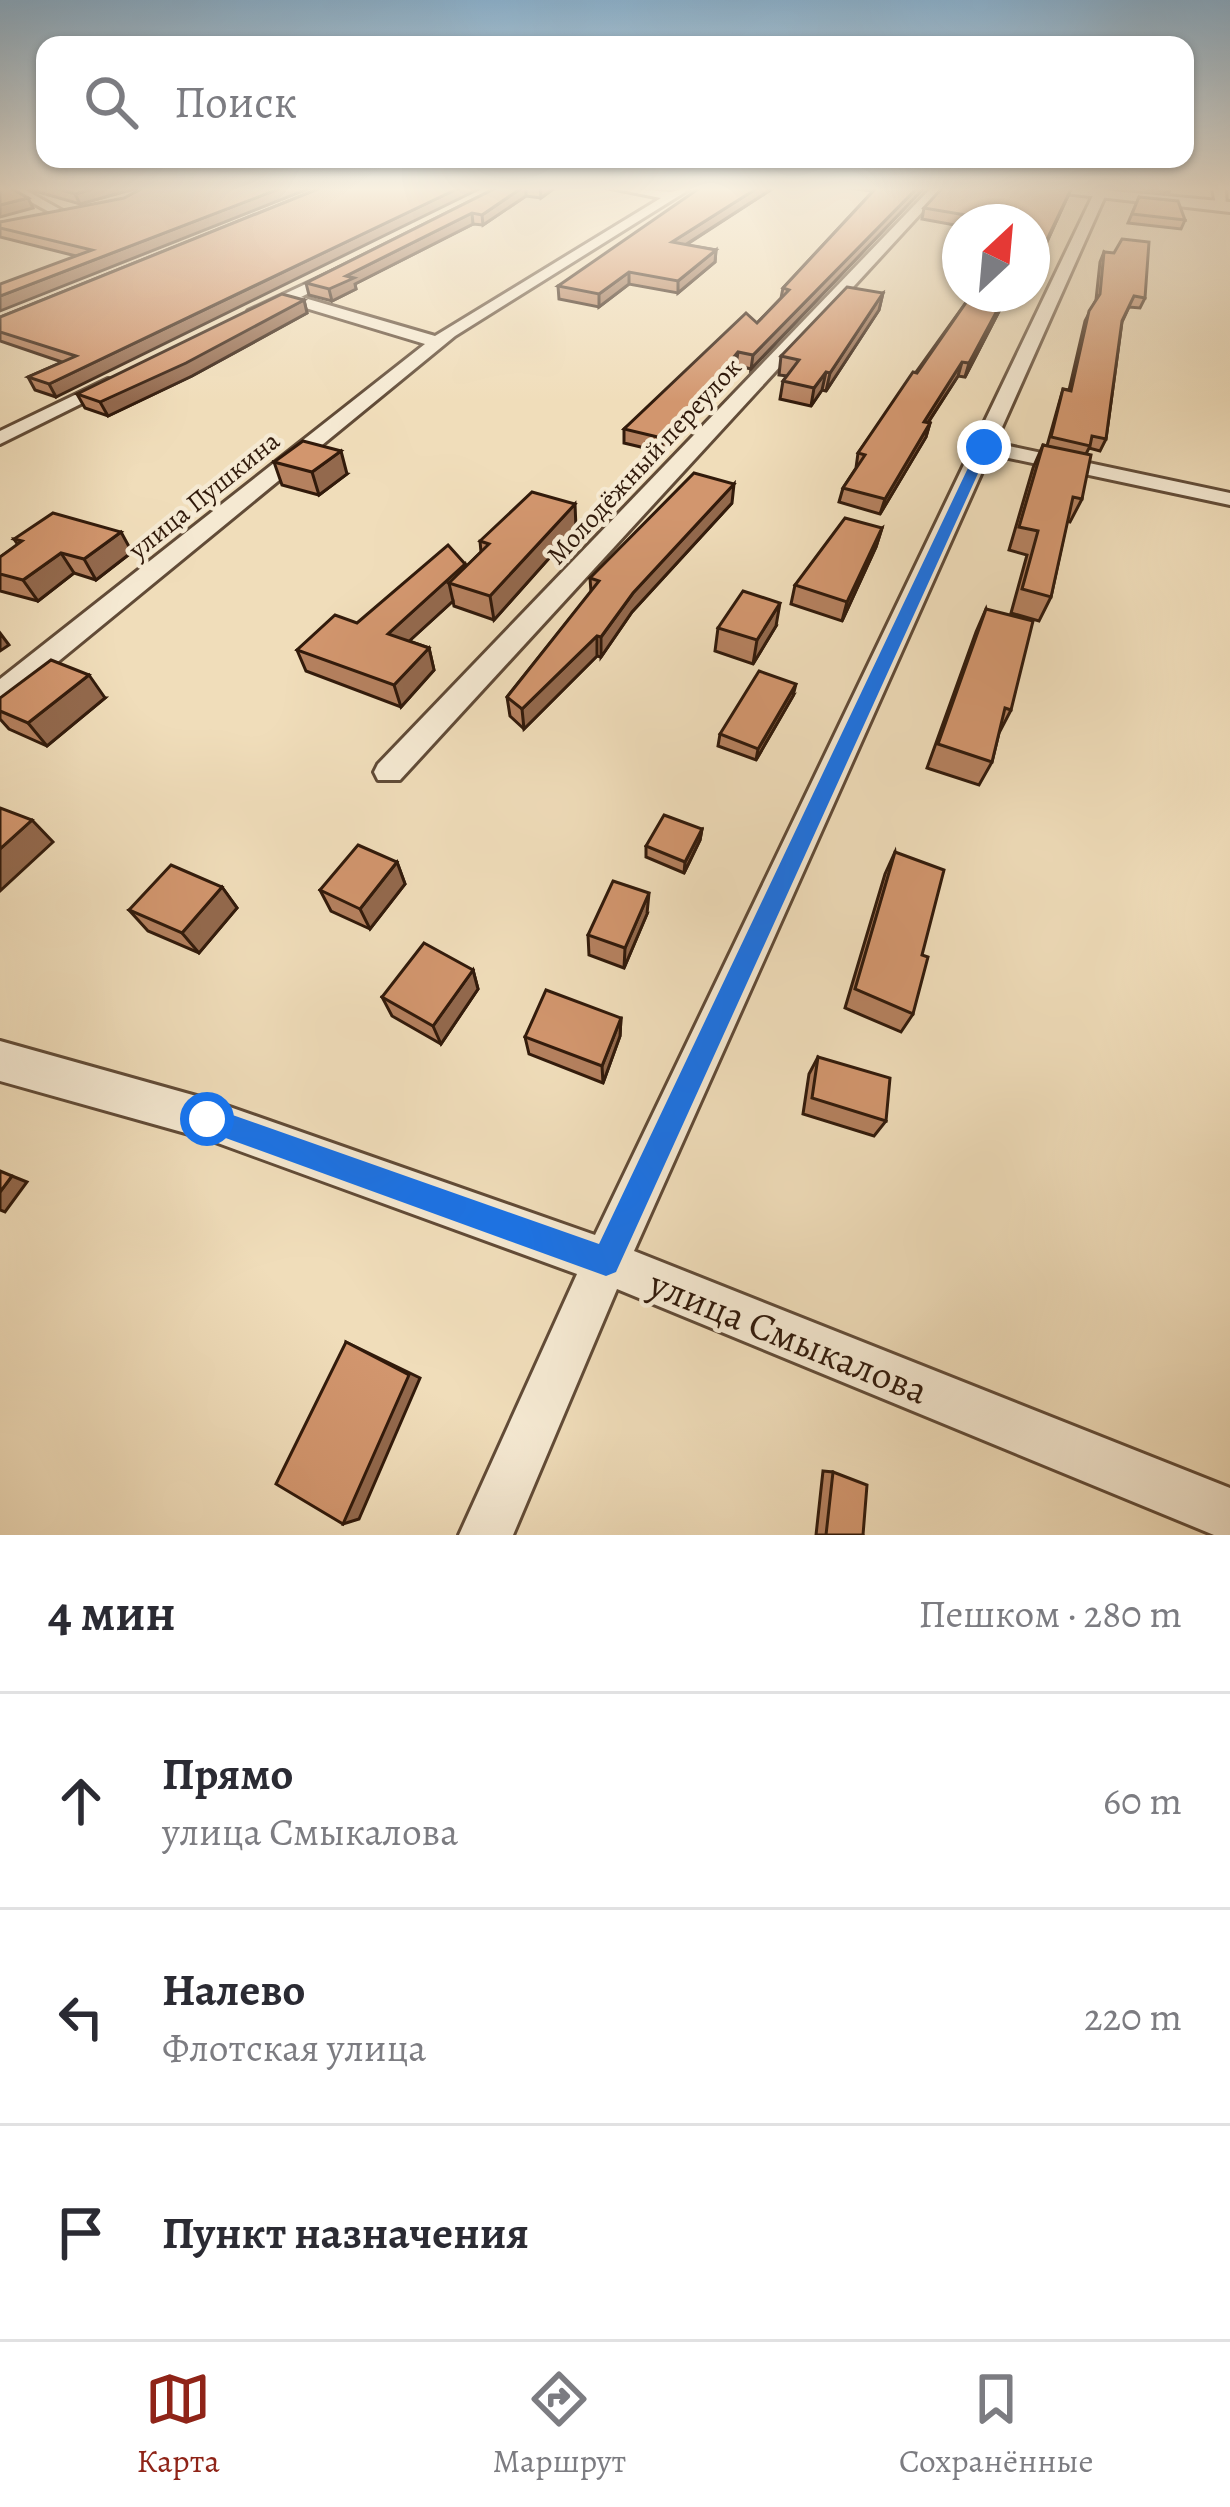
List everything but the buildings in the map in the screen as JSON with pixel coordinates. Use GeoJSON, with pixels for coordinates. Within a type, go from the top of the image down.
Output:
{"type":"FeatureCollection","features":[{"type":"Feature","properties":{"kind":"street","name":"улица Пушкина"},"geometry":{"type":"LineString","coordinates":[[0,694],[438,342],[572,259]]}},
{"type":"Feature","properties":{"kind":"street","name":"Молодёжный переулок"},"geometry":{"type":"LineString","coordinates":[[389,772],[872,259]]}},
{"type":"Feature","properties":{"kind":"street"},"geometry":{"type":"LineString","coordinates":[[486,1535],[606,1262],[1071,259]]}},
{"type":"Feature","properties":{"kind":"street"},"geometry":{"type":"LineString","coordinates":[[245,319],[352,266]]}},
{"type":"Feature","properties":{"kind":"street"},"geometry":{"type":"LineString","coordinates":[[289,298],[438,342]]}},
{"type":"Feature","properties":{"kind":"street"},"geometry":{"type":"LineString","coordinates":[[0,438],[136,372]]}},
{"type":"Feature","properties":{"kind":"street"},"geometry":{"type":"LineString","coordinates":[[984,447],[1230,500]]}},
{"type":"Feature","properties":{"kind":"street","name":"улица Смыкалова"},"geometry":{"type":"LineString","coordinates":[[0,1061],[207,1119],[606,1262],[1230,1515]]}},
{"type":"Feature","properties":{"kind":"route"},"geometry":{"type":"LineString","coordinates":[[207,1119],[606,1262],[984,447]]}}]}
